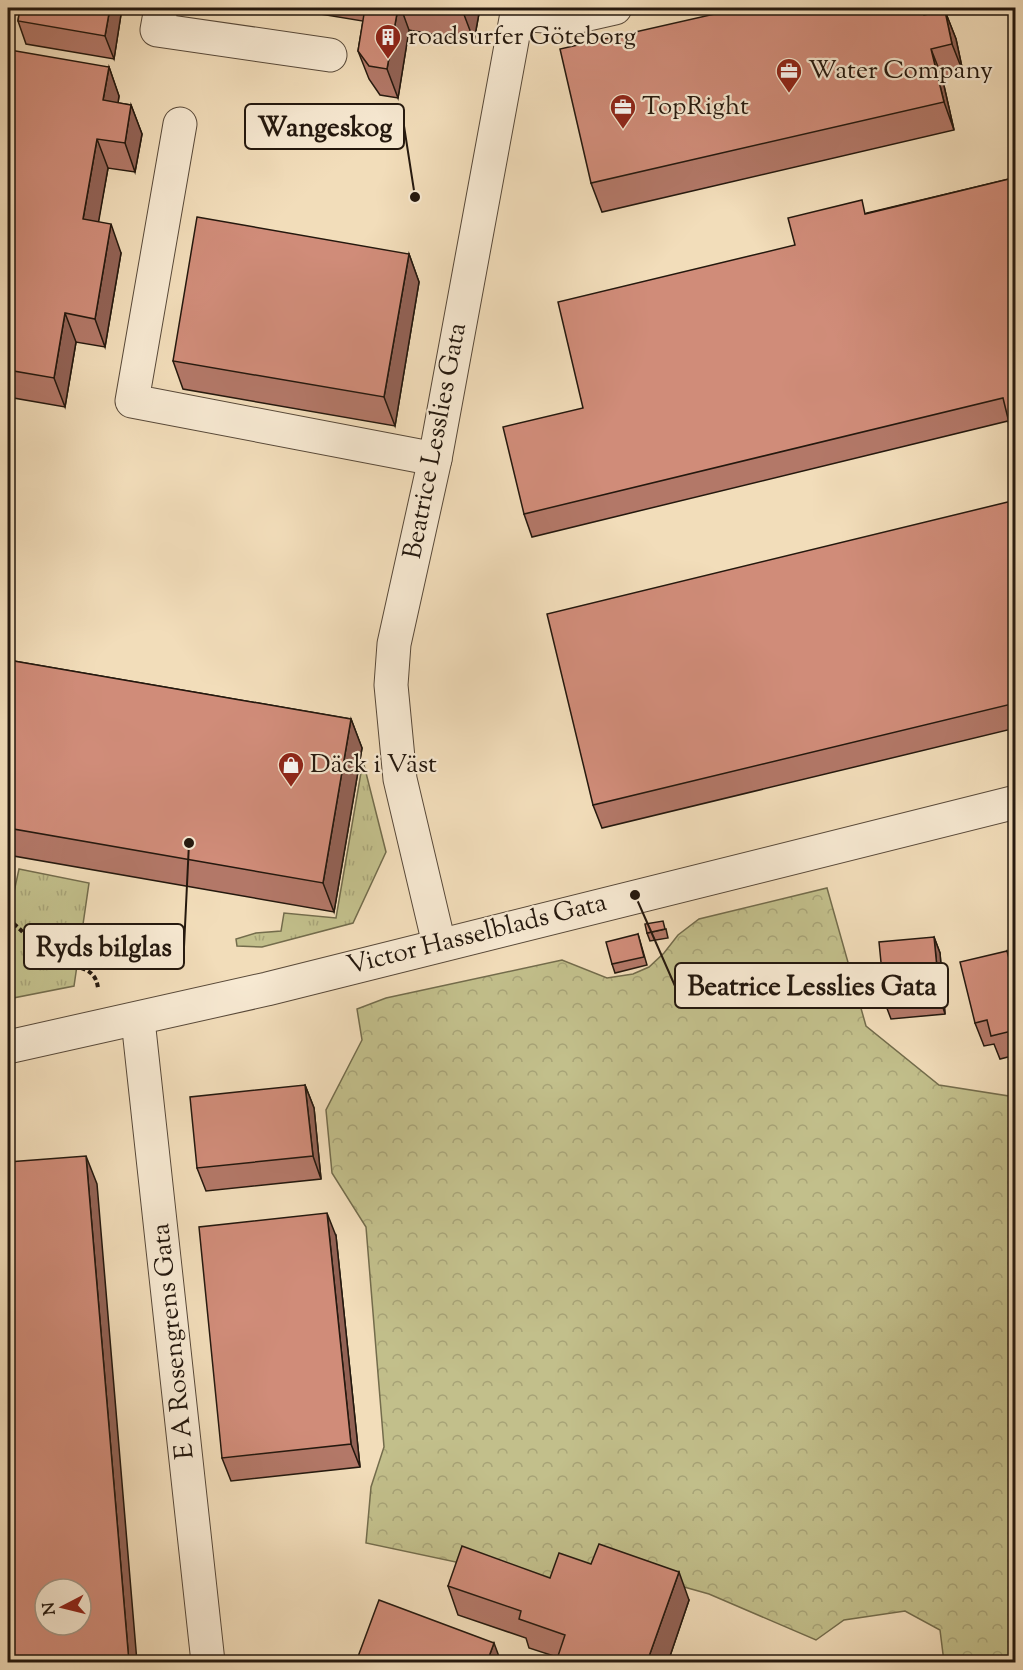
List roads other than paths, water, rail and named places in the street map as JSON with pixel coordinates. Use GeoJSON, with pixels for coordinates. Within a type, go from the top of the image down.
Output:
{"type":"FeatureCollection","features":[{"type":"Feature","properties":{"kind":"street"},"geometry":{"type":"LineString","coordinates":[[161,8],[157,30],[330,55]]}},
{"type":"Feature","properties":{"kind":"street"},"geometry":{"type":"LineString","coordinates":[[518,11],[571,18],[615,8]]}},
{"type":"Feature","properties":{"kind":"street","name":"Beatrice Lesslies Gata"},"geometry":{"type":"LineString","coordinates":[[439,944],[400,779],[392,685],[394,644],[435,459],[518,11]]}},
{"type":"Feature","properties":{"kind":"street"},"geometry":{"type":"LineString","coordinates":[[180,124],[132,401],[435,459]]}},
{"type":"Feature","properties":{"kind":"street","name":"Victor Hasselblads Gata"},"geometry":{"type":"LineString","coordinates":[[8,1047],[138,1020],[1016,801]]}},
{"type":"Feature","properties":{"kind":"street","name":"E A Rosengrens Gata"},"geometry":{"type":"LineString","coordinates":[[138,1020],[208,1662]]}},
{"type":"Feature","properties":{"kind":"place","name":"roadsurfer Göteborg"},"geometry":{"type":"Point","coordinates":[388,60]}},
{"type":"Feature","properties":{"kind":"place","name":"Water Company"},"geometry":{"type":"Point","coordinates":[789,94]}},
{"type":"Feature","properties":{"kind":"place","name":"TopRight"},"geometry":{"type":"Point","coordinates":[623,130]}},
{"type":"Feature","properties":{"kind":"place","name":"Wangeskog"},"geometry":{"type":"Point","coordinates":[415,197]}},
{"type":"Feature","properties":{"kind":"place","name":"Däck i Väst"},"geometry":{"type":"Point","coordinates":[291,788]}},
{"type":"Feature","properties":{"kind":"place","name":"Ryds bilglas"},"geometry":{"type":"Point","coordinates":[189,843]}},
{"type":"Feature","properties":{"kind":"place","name":"Beatrice Lesslies Gata"},"geometry":{"type":"Point","coordinates":[635,895]}}]}
